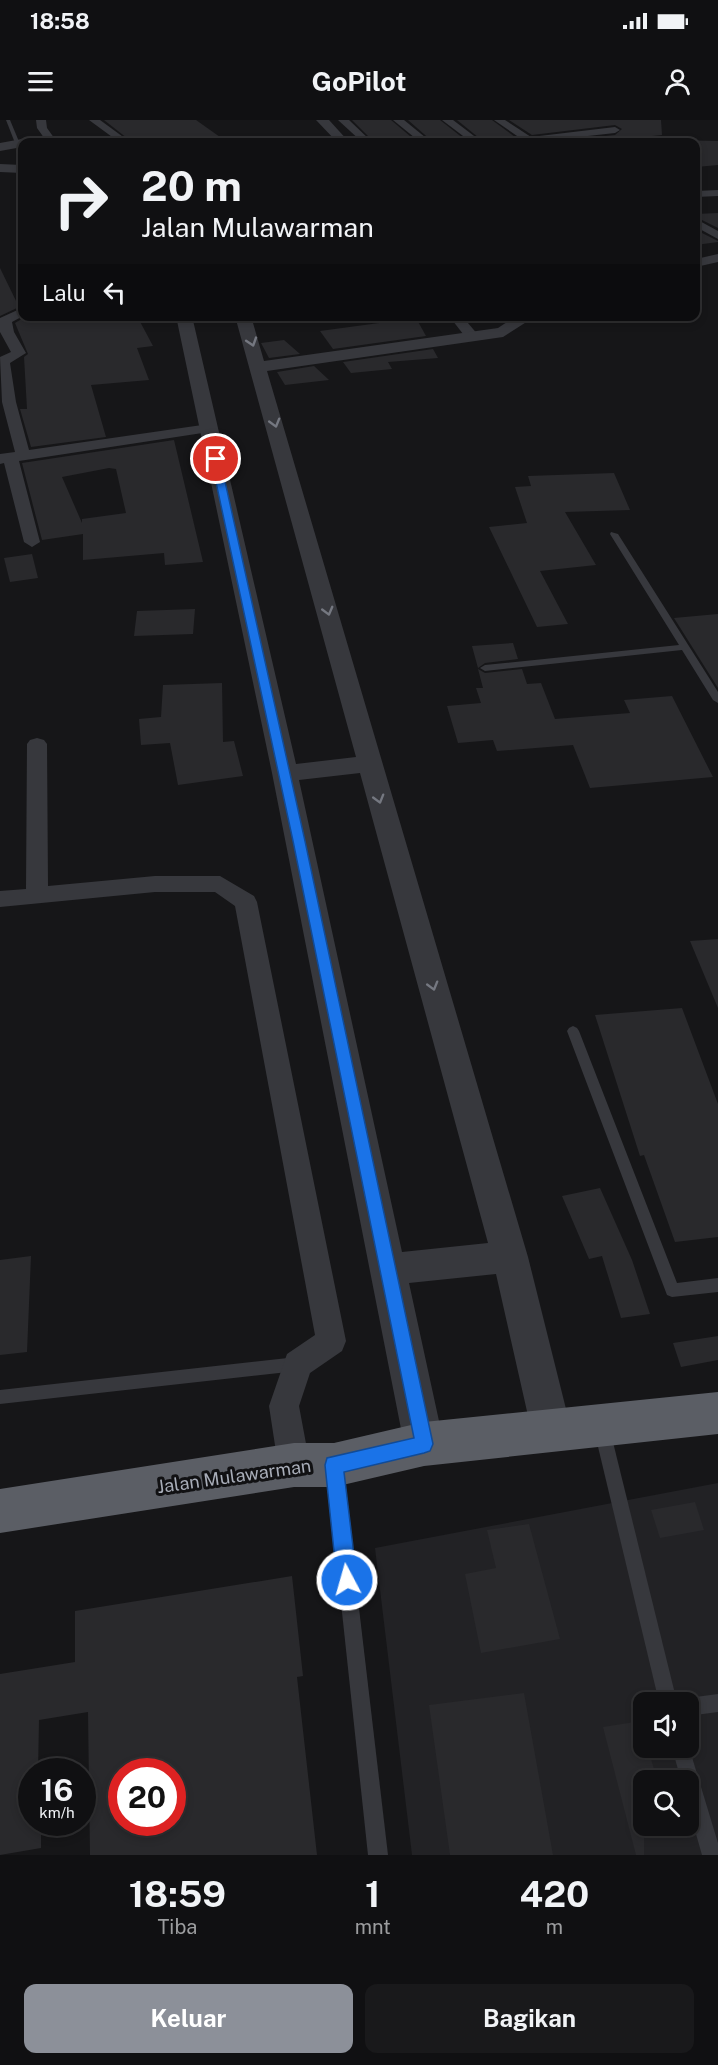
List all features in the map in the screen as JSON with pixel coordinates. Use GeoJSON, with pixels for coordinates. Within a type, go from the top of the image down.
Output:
{"type":"FeatureCollection","features":[{"type":"Feature","properties":{"kind":"highway","name":"Jalan Mulawarman"},"geometry":{"type":"LineString","coordinates":[[0,1511],[314,1465],[424,1444],[718,1413]]}},
{"type":"Feature","properties":{"kind":"street"},"geometry":{"type":"LineString","coordinates":[[41,120],[42,128],[49,138]]}},
{"type":"Feature","properties":{"kind":"street"},"geometry":{"type":"LineString","coordinates":[[94,120],[119,138]]}},
{"type":"Feature","properties":{"kind":"street"},"geometry":{"type":"LineString","coordinates":[[322,120],[339,138]]}},
{"type":"Feature","properties":{"kind":"street"},"geometry":{"type":"LineString","coordinates":[[343,120],[363,138]]}},
{"type":"Feature","properties":{"kind":"street"},"geometry":{"type":"LineString","coordinates":[[398,120],[421,138]]}},
{"type":"Feature","properties":{"kind":"street"},"geometry":{"type":"LineString","coordinates":[[447,120],[472,138]]}},
{"type":"Feature","properties":{"kind":"street"},"geometry":{"type":"LineString","coordinates":[[499,120],[525,138]]}},
{"type":"Feature","properties":{"kind":"street"},"geometry":{"type":"LineString","coordinates":[[581,138],[615,130],[600,120]]}},
{"type":"Feature","properties":{"kind":"street"},"geometry":{"type":"LineString","coordinates":[[556,125],[576,138]]}},
{"type":"Feature","properties":{"kind":"street"},"geometry":{"type":"LineString","coordinates":[[0,168],[18,169]]}},
{"type":"Feature","properties":{"kind":"street"},"geometry":{"type":"LineString","coordinates":[[700,194],[718,193]]}},
{"type":"Feature","properties":{"kind":"street"},"geometry":{"type":"LineString","coordinates":[[700,225],[718,236]]}},
{"type":"Feature","properties":{"kind":"street"},"geometry":{"type":"LineString","coordinates":[[700,261],[718,258]]}},
{"type":"Feature","properties":{"kind":"street"},"geometry":{"type":"LineString","coordinates":[[18,314],[5,320],[7,332],[18,353],[3,361],[9,402],[11,457],[32,542]]}},
{"type":"Feature","properties":{"kind":"street"},"geometry":{"type":"LineString","coordinates":[[185,321],[285,773],[390,1269],[424,1444]]}},
{"type":"Feature","properties":{"kind":"street"},"geometry":{"type":"LineString","coordinates":[[245,321],[260,367],[369,764],[510,1257],[551,1429]]}},
{"type":"Feature","properties":{"kind":"street"},"geometry":{"type":"LineString","coordinates":[[459,321],[472,336]]}},
{"type":"Feature","properties":{"kind":"street"},"geometry":{"type":"LineString","coordinates":[[260,367],[503,332],[520,321]]}},
{"type":"Feature","properties":{"kind":"street"},"geometry":{"type":"LineString","coordinates":[[11,457],[209,428]]}},
{"type":"Feature","properties":{"kind":"street"},"geometry":{"type":"LineString","coordinates":[[37,744],[37,896]]}},
{"type":"Feature","properties":{"kind":"street"},"geometry":{"type":"LineString","coordinates":[[285,773],[369,764]]}},
{"type":"Feature","properties":{"kind":"street"},"geometry":{"type":"LineString","coordinates":[[0,899],[155,884],[220,884],[246,902],[331,1341],[298,1364],[284,1406],[314,1465]]}},
{"type":"Feature","properties":{"kind":"street"},"geometry":{"type":"LineString","coordinates":[[390,1269],[510,1257]]}},
{"type":"Feature","properties":{"kind":"lane"},"geometry":{"type":"LineString","coordinates":[[8,120],[10,144]]}},
{"type":"Feature","properties":{"kind":"lane"},"geometry":{"type":"LineString","coordinates":[[614,534],[718,700]]}},
{"type":"Feature","properties":{"kind":"lane"},"geometry":{"type":"LineString","coordinates":[[485,668],[683,647]]}},
{"type":"Feature","properties":{"kind":"lane"},"geometry":{"type":"LineString","coordinates":[[573,1031],[672,1290],[718,1285]]}},
{"type":"Feature","properties":{"kind":"lane"},"geometry":{"type":"LineString","coordinates":[[0,1397],[298,1364]]}},
{"type":"Feature","properties":{"kind":"lane"},"geometry":{"type":"LineString","coordinates":[[601,1426],[666,1692]]}},
{"type":"Feature","properties":{"kind":"lane"},"geometry":{"type":"LineString","coordinates":[[314,1465],[378,1855]]}},
{"type":"Feature","properties":{"kind":"lane"},"geometry":{"type":"LineString","coordinates":[[699,1706],[718,1703]]}},
{"type":"Feature","properties":{"kind":"lane"},"geometry":{"type":"LineString","coordinates":[[684,1758],[712,1855]]}},
{"type":"Feature","properties":{"kind":"shaded area"},"geometry":{"type":"Polygon","coordinates":[[[718,1483],[718,1855],[412,1855],[375,1548],[718,1483]]]}},
{"type":"Feature","properties":{"kind":"building"},"geometry":{"type":"Polygon","coordinates":[[[104,120],[196,120],[221,138],[127,138],[104,120]]]}},
{"type":"Feature","properties":{"kind":"building"},"geometry":{"type":"Polygon","coordinates":[[[352,120],[391,120],[412,138],[370,138],[352,120]]]}},
{"type":"Feature","properties":{"kind":"building"},"geometry":{"type":"Polygon","coordinates":[[[408,120],[440,120],[463,138],[428,138],[408,120]]]}},
{"type":"Feature","properties":{"kind":"building"},"geometry":{"type":"Polygon","coordinates":[[[457,120],[492,120],[515,137],[513,138],[479,138],[457,120]]]}},
{"type":"Feature","properties":{"kind":"building"},"geometry":{"type":"Polygon","coordinates":[[[509,120],[661,120],[662,135],[633,138],[587,138],[615,135],[622,129],[615,125],[532,135],[509,120]]]}},
{"type":"Feature","properties":{"kind":"building"},"geometry":{"type":"Polygon","coordinates":[[[700,141],[718,141],[718,165],[700,167],[700,141]]]}},
{"type":"Feature","properties":{"kind":"building"},"geometry":{"type":"Polygon","coordinates":[[[718,213],[718,228],[700,219],[700,214],[718,213]]]}},
{"type":"Feature","properties":{"kind":"building"},"geometry":{"type":"Polygon","coordinates":[[[700,232],[718,241],[700,244],[700,232]]]}},
{"type":"Feature","properties":{"kind":"building"},"geometry":{"type":"Polygon","coordinates":[[[0,268],[18,307],[0,316],[0,268]]]}},
{"type":"Feature","properties":{"kind":"building"},"geometry":{"type":"Polygon","coordinates":[[[18,321],[140,321],[153,346],[137,348],[149,380],[91,385],[106,437],[31,447],[20,409],[27,409],[24,357],[28,354],[15,323],[18,321]]]}},
{"type":"Feature","properties":{"kind":"building"},"geometry":{"type":"Polygon","coordinates":[[[394,321],[418,321],[426,336],[333,349],[320,331],[394,321]]]}},
{"type":"Feature","properties":{"kind":"building"},"geometry":{"type":"Polygon","coordinates":[[[284,340],[300,354],[269,358],[261,343],[284,340]]]}},
{"type":"Feature","properties":{"kind":"building"},"geometry":{"type":"Polygon","coordinates":[[[433,349],[438,358],[388,362],[392,369],[351,373],[343,362],[433,349]]]}},
{"type":"Feature","properties":{"kind":"building"},"geometry":{"type":"Polygon","coordinates":[[[314,366],[329,380],[285,385],[277,372],[314,366]]]}},
{"type":"Feature","properties":{"kind":"building"},"geometry":{"type":"Polygon","coordinates":[[[174,440],[203,562],[165,565],[164,553],[83,560],[83,534],[42,540],[22,463],[174,440]],[[109,468],[62,477],[82,523],[82,519],[126,513],[116,469],[109,468]]]}},
{"type":"Feature","properties":{"kind":"building"},"geometry":{"type":"Polygon","coordinates":[[[614,473],[630,510],[565,512],[596,565],[540,571],[568,624],[537,627],[489,527],[527,523],[515,487],[531,486],[528,476],[614,473]]]}},
{"type":"Feature","properties":{"kind":"building"},"geometry":{"type":"Polygon","coordinates":[[[32,554],[38,578],[10,582],[4,558],[32,554]]]}},
{"type":"Feature","properties":{"kind":"building"},"geometry":{"type":"Polygon","coordinates":[[[195,609],[193,634],[134,636],[137,611],[195,609]]]}},
{"type":"Feature","properties":{"kind":"building"},"geometry":{"type":"Polygon","coordinates":[[[718,614],[718,688],[674,618],[718,614]]]}},
{"type":"Feature","properties":{"kind":"building"},"geometry":{"type":"Polygon","coordinates":[[[513,643],[518,659],[485,663],[478,668],[472,646],[513,643]]]}},
{"type":"Feature","properties":{"kind":"building"},"geometry":{"type":"Polygon","coordinates":[[[478,669],[485,673],[522,669],[527,684],[541,683],[555,719],[630,713],[624,700],[672,696],[713,777],[590,788],[573,745],[497,751],[493,740],[458,743],[447,706],[481,703],[476,688],[483,688],[478,669]]]}},
{"type":"Feature","properties":{"kind":"building"},"geometry":{"type":"Polygon","coordinates":[[[222,683],[223,742],[234,741],[243,776],[178,785],[170,743],[141,745],[139,719],[161,717],[163,685],[222,683]]]}},
{"type":"Feature","properties":{"kind":"building"},"geometry":{"type":"Polygon","coordinates":[[[718,939],[718,1008],[690,941],[718,939]]]}},
{"type":"Feature","properties":{"kind":"building"},"geometry":{"type":"Polygon","coordinates":[[[682,1008],[718,1104],[718,1237],[675,1242],[644,1155],[640,1156],[595,1015],[682,1008]]]}},
{"type":"Feature","properties":{"kind":"building"},"geometry":{"type":"Polygon","coordinates":[[[600,1188],[632,1260],[650,1314],[621,1318],[602,1256],[589,1259],[562,1196],[600,1188]]]}},
{"type":"Feature","properties":{"kind":"building"},"geometry":{"type":"Polygon","coordinates":[[[31,1256],[27,1352],[0,1355],[0,1260],[31,1256]]]}},
{"type":"Feature","properties":{"kind":"building"},"geometry":{"type":"Polygon","coordinates":[[[718,1336],[718,1360],[681,1367],[673,1343],[718,1336]]]}},
{"type":"Feature","properties":{"kind":"building"},"geometry":{"type":"Polygon","coordinates":[[[695,1502],[704,1530],[660,1538],[651,1510],[695,1502]]]}},
{"type":"Feature","properties":{"kind":"building"},"geometry":{"type":"Polygon","coordinates":[[[529,1524],[560,1639],[481,1653],[465,1574],[496,1568],[487,1530],[529,1524]]]}},
{"type":"Feature","properties":{"kind":"building"},"geometry":{"type":"Polygon","coordinates":[[[292,1576],[303,1676],[297,1677],[317,1855],[90,1855],[90,1836],[96,1836],[96,1758],[89,1758],[88,1712],[39,1720],[38,1758],[18,1758],[18,1836],[41,1836],[41,1848],[0,1855],[0,1674],[75,1662],[75,1611],[292,1576]]]}},
{"type":"Feature","properties":{"kind":"building"},"geometry":{"type":"Polygon","coordinates":[[[524,1693],[553,1855],[450,1855],[429,1705],[524,1693]]]}},
{"type":"Feature","properties":{"kind":"building"},"geometry":{"type":"Polygon","coordinates":[[[633,1722],[633,1758],[651,1758],[654,1770],[633,1770],[633,1836],[644,1836],[644,1855],[636,1855],[603,1727],[633,1722]]]}},
{"type":"Feature","properties":{"kind":"route"},"geometry":{"type":"LineString","coordinates":[[216,459],[390,1269],[424,1444],[334,1465],[347,1580]]}}]}
